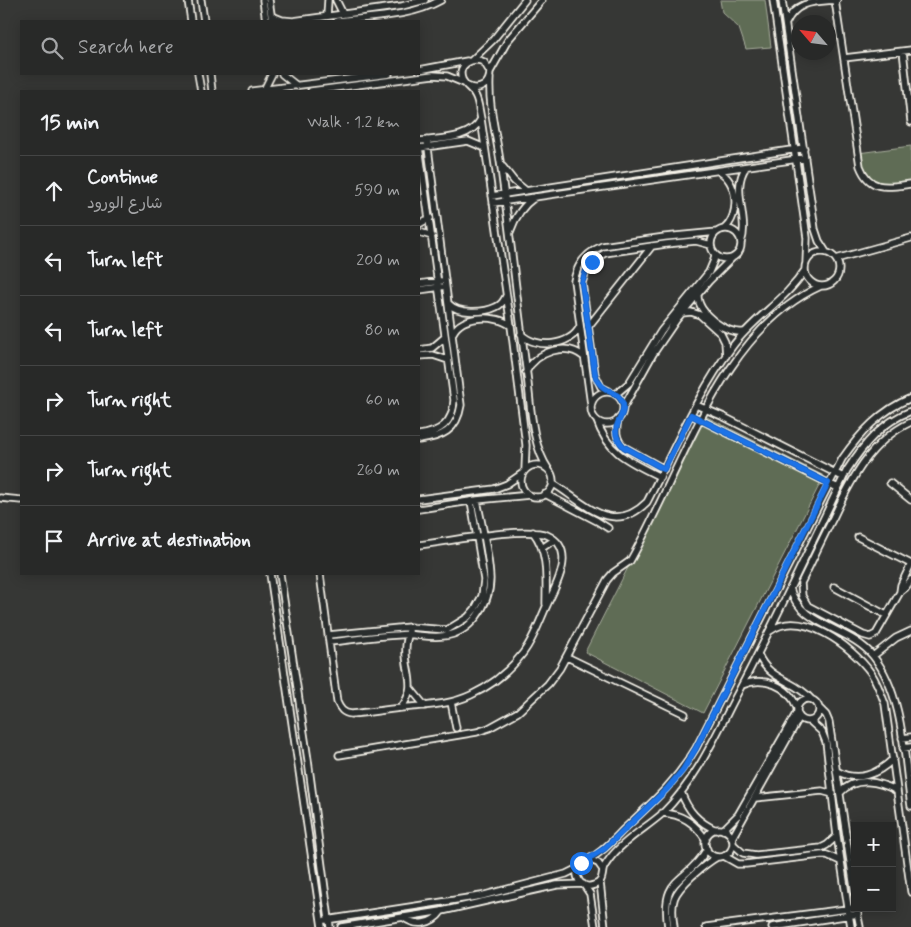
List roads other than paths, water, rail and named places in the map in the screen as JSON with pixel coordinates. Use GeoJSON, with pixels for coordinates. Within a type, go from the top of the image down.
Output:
{"type":"FeatureCollection","features":[{"type":"Feature","properties":{"kind":"street"},"geometry":{"type":"LineString","coordinates":[[188,0],[191,20]]}},
{"type":"Feature","properties":{"kind":"street"},"geometry":{"type":"LineString","coordinates":[[201,0],[204,20]]}},
{"type":"Feature","properties":{"kind":"street"},"geometry":{"type":"LineString","coordinates":[[263,0],[266,20]]}},
{"type":"Feature","properties":{"kind":"street"},"geometry":{"type":"LineString","coordinates":[[270,0],[272,19]]}},
{"type":"Feature","properties":{"kind":"street"},"geometry":{"type":"LineString","coordinates":[[327,16],[328,0]]}},
{"type":"Feature","properties":{"kind":"street"},"geometry":{"type":"LineString","coordinates":[[336,0],[343,14]]}},
{"type":"Feature","properties":{"kind":"street"},"geometry":{"type":"LineString","coordinates":[[300,20],[412,4],[425,0]]}},
{"type":"Feature","properties":{"kind":"street"},"geometry":{"type":"LineString","coordinates":[[344,20],[411,11],[441,0]]}},
{"type":"Feature","properties":{"kind":"street"},"geometry":{"type":"LineString","coordinates":[[516,0],[518,8]]}},
{"type":"Feature","properties":{"kind":"street"},"geometry":{"type":"LineString","coordinates":[[525,0],[493,40],[464,66],[461,73],[466,85],[478,101],[481,119],[526,445],[524,472],[521,480],[522,488],[530,495]]}},
{"type":"Feature","properties":{"kind":"street"},"geometry":{"type":"LineString","coordinates":[[319,90],[433,75],[447,76],[476,89],[481,88],[488,82],[508,40],[542,0]]}},
{"type":"Feature","properties":{"kind":"street"},"geometry":{"type":"LineString","coordinates":[[773,0],[807,238],[805,266],[810,281],[821,286]]}},
{"type":"Feature","properties":{"kind":"street"},"geometry":{"type":"LineString","coordinates":[[339,755],[457,736],[489,728],[518,712],[534,698],[548,684],[567,658],[607,580],[613,573],[627,564],[632,557],[706,410],[728,373],[755,336],[798,298],[830,283],[837,277],[839,268],[836,259],[826,252],[816,235],[782,0]]}},
{"type":"Feature","properties":{"kind":"street"},"geometry":{"type":"LineString","coordinates":[[798,0],[810,3]]}},
{"type":"Feature","properties":{"kind":"street"},"geometry":{"type":"LineString","coordinates":[[786,24],[791,14],[799,6],[836,0],[860,166],[870,182],[879,186],[889,187],[911,184]]}},
{"type":"Feature","properties":{"kind":"street"},"geometry":{"type":"LineString","coordinates":[[844,58],[911,50]]}},
{"type":"Feature","properties":{"kind":"street"},"geometry":{"type":"LineString","coordinates":[[903,51],[911,122]]}},
{"type":"Feature","properties":{"kind":"street"},"geometry":{"type":"LineString","coordinates":[[420,70],[471,60],[484,62],[490,75],[490,95],[506,201],[521,334],[537,444],[541,458],[552,476],[550,490],[538,497],[530,495],[474,500],[420,509]]}},
{"type":"Feature","properties":{"kind":"street"},"geometry":{"type":"LineString","coordinates":[[198,75],[201,90]]}},
{"type":"Feature","properties":{"kind":"street"},"geometry":{"type":"LineString","coordinates":[[210,75],[212,90]]}},
{"type":"Feature","properties":{"kind":"street"},"geometry":{"type":"LineString","coordinates":[[264,90],[272,75]]}},
{"type":"Feature","properties":{"kind":"street"},"geometry":{"type":"LineString","coordinates":[[283,75],[297,86]]}},
{"type":"Feature","properties":{"kind":"street"},"geometry":{"type":"LineString","coordinates":[[264,90],[381,75]]}},
{"type":"Feature","properties":{"kind":"street"},"geometry":{"type":"LineString","coordinates":[[420,141],[467,133],[478,125],[481,119]]}},
{"type":"Feature","properties":{"kind":"street"},"geometry":{"type":"LineString","coordinates":[[420,440],[435,438],[453,426],[460,412],[461,397],[427,140]]}},
{"type":"Feature","properties":{"kind":"street"},"geometry":{"type":"LineString","coordinates":[[420,148],[468,141],[485,148]]}},
{"type":"Feature","properties":{"kind":"street"},"geometry":{"type":"LineString","coordinates":[[492,196],[804,148]]}},
{"type":"Feature","properties":{"kind":"street"},"geometry":{"type":"LineString","coordinates":[[420,154],[454,400],[452,414],[439,430],[433,433],[420,434]]}},
{"type":"Feature","properties":{"kind":"street"},"geometry":{"type":"LineString","coordinates":[[493,203],[806,158]]}},
{"type":"Feature","properties":{"kind":"street"},"geometry":{"type":"LineString","coordinates":[[501,164],[509,176],[525,190]]}},
{"type":"Feature","properties":{"kind":"street"},"geometry":{"type":"LineString","coordinates":[[664,469],[620,443],[616,431],[618,419],[653,354],[682,313],[738,253],[745,225],[739,187],[740,176],[746,167]]}},
{"type":"Feature","properties":{"kind":"street"},"geometry":{"type":"LineString","coordinates":[[660,477],[620,456],[613,450],[603,436],[597,420],[592,415],[574,281],[578,266],[595,249],[610,245],[702,232],[717,232],[724,229],[733,218],[735,209],[731,182],[728,177],[718,171]]}},
{"type":"Feature","properties":{"kind":"street"},"geometry":{"type":"LineString","coordinates":[[510,234],[512,225],[522,208],[536,196]]}},
{"type":"Feature","properties":{"kind":"street"},"geometry":{"type":"LineString","coordinates":[[420,223],[430,218]]}},
{"type":"Feature","properties":{"kind":"street"},"geometry":{"type":"LineString","coordinates":[[724,229],[736,232],[741,243]]}},
{"type":"Feature","properties":{"kind":"street"},"geometry":{"type":"LineString","coordinates":[[420,232],[432,236]]}},
{"type":"Feature","properties":{"kind":"street"},"geometry":{"type":"LineString","coordinates":[[616,394],[628,383],[671,316],[709,272],[715,254],[712,244],[713,238],[717,232]]}},
{"type":"Feature","properties":{"kind":"street"},"geometry":{"type":"LineString","coordinates":[[836,259],[911,238]]}},
{"type":"Feature","properties":{"kind":"street"},"geometry":{"type":"LineString","coordinates":[[623,408],[621,400],[616,394],[601,387],[596,378],[582,283],[587,268],[604,253],[696,241],[712,244]]}},
{"type":"Feature","properties":{"kind":"street"},"geometry":{"type":"LineString","coordinates":[[588,326],[652,246]]}},
{"type":"Feature","properties":{"kind":"street"},"geometry":{"type":"LineString","coordinates":[[552,483],[571,497],[604,516],[616,518],[630,514],[642,507],[647,502],[696,405],[726,356],[744,332],[790,290],[814,254],[826,252]]}},
{"type":"Feature","properties":{"kind":"street"},"geometry":{"type":"LineString","coordinates":[[715,254],[725,258],[732,258]]}},
{"type":"Feature","properties":{"kind":"street"},"geometry":{"type":"LineString","coordinates":[[420,284],[438,285]]}},
{"type":"Feature","properties":{"kind":"street"},"geometry":{"type":"LineString","coordinates":[[420,290],[446,284]]}},
{"type":"Feature","properties":{"kind":"street"},"geometry":{"type":"LineString","coordinates":[[698,294],[698,303],[703,311],[725,329],[734,332],[744,332]]}},
{"type":"Feature","properties":{"kind":"street"},"geometry":{"type":"LineString","coordinates":[[449,304],[460,311],[492,309],[501,304],[506,296]]}},
{"type":"Feature","properties":{"kind":"street"},"geometry":{"type":"LineString","coordinates":[[682,313],[691,312],[700,315],[721,334],[725,342],[726,356]]}},
{"type":"Feature","properties":{"kind":"street"},"geometry":{"type":"LineString","coordinates":[[453,333],[458,325],[466,321],[495,318],[511,326]]}},
{"type":"Feature","properties":{"kind":"street"},"geometry":{"type":"LineString","coordinates":[[521,334],[528,340],[541,344],[571,338],[580,326]]}},
{"type":"Feature","properties":{"kind":"street"},"geometry":{"type":"LineString","coordinates":[[420,350],[432,348],[445,337]]}},
{"type":"Feature","properties":{"kind":"street"},"geometry":{"type":"LineString","coordinates":[[526,372],[531,363],[543,353],[567,349],[574,350],[584,357]]}},
{"type":"Feature","properties":{"kind":"street"},"geometry":{"type":"LineString","coordinates":[[420,356],[433,355],[448,360]]}},
{"type":"Feature","properties":{"kind":"street"},"geometry":{"type":"LineString","coordinates":[[591,405],[598,394],[610,392]]}},
{"type":"Feature","properties":{"kind":"street"},"geometry":{"type":"LineString","coordinates":[[270,575],[321,924],[329,920],[481,896],[566,874],[578,868],[581,863],[604,849],[667,789],[683,770],[834,473],[849,449],[876,419],[887,410],[911,398]]}},
{"type":"Feature","properties":{"kind":"street"},"geometry":{"type":"LineString","coordinates":[[696,405],[724,417],[843,477]]}},
{"type":"Feature","properties":{"kind":"street"},"geometry":{"type":"LineString","coordinates":[[603,870],[618,849],[662,813],[681,792],[699,767],[758,654],[843,477],[871,437],[887,424],[911,411]]}},
{"type":"Feature","properties":{"kind":"street"},"geometry":{"type":"LineString","coordinates":[[691,415],[838,488]]}},
{"type":"Feature","properties":{"kind":"street"},"geometry":{"type":"LineString","coordinates":[[597,420],[608,424],[618,419]]}},
{"type":"Feature","properties":{"kind":"street"},"geometry":{"type":"LineString","coordinates":[[911,422],[880,443],[862,463],[850,483],[801,583],[802,596],[808,606],[866,637],[876,634],[900,592],[911,580]]}},
{"type":"Feature","properties":{"kind":"street"},"geometry":{"type":"LineString","coordinates":[[420,499],[494,489],[507,484],[537,465],[549,470]]}},
{"type":"Feature","properties":{"kind":"street"},"geometry":{"type":"LineString","coordinates":[[890,483],[911,500]]}},
{"type":"Feature","properties":{"kind":"street"},"geometry":{"type":"LineString","coordinates":[[545,494],[608,528]]}},
{"type":"Feature","properties":{"kind":"street"},"geometry":{"type":"LineString","coordinates":[[0,498],[20,500]]}},
{"type":"Feature","properties":{"kind":"street"},"geometry":{"type":"LineString","coordinates":[[328,635],[398,631],[408,634],[442,637],[463,630],[480,612],[487,598],[490,580],[484,536],[474,500]]}},
{"type":"Feature","properties":{"kind":"street"},"geometry":{"type":"LineString","coordinates":[[329,642],[398,631],[409,627],[447,630],[460,623],[476,609],[482,596],[484,580],[477,538],[474,500]]}},
{"type":"Feature","properties":{"kind":"street"},"geometry":{"type":"LineString","coordinates":[[533,532],[539,539],[542,548],[546,580],[546,606]]}},
{"type":"Feature","properties":{"kind":"street"},"geometry":{"type":"LineString","coordinates":[[320,575],[337,702],[340,709],[345,713],[351,714],[451,702],[485,688],[512,666],[523,654],[534,636],[557,583],[563,566],[562,555],[554,540],[547,535],[533,532],[484,536],[420,546]]}},
{"type":"Feature","properties":{"kind":"street"},"geometry":{"type":"LineString","coordinates":[[858,536],[911,564],[901,585],[900,592]]}},
{"type":"Feature","properties":{"kind":"street"},"geometry":{"type":"LineString","coordinates":[[542,548],[554,540]]}},
{"type":"Feature","properties":{"kind":"street"},"geometry":{"type":"LineString","coordinates":[[280,575],[308,760],[330,927]]}},
{"type":"Feature","properties":{"kind":"street"},"geometry":{"type":"LineString","coordinates":[[546,580],[557,583]]}},
{"type":"Feature","properties":{"kind":"street"},"geometry":{"type":"LineString","coordinates":[[834,587],[886,615]]}},
{"type":"Feature","properties":{"kind":"street"},"geometry":{"type":"LineString","coordinates":[[790,588],[792,598],[799,608],[808,615],[844,633],[873,656],[889,683],[896,701],[911,806]]}},
{"type":"Feature","properties":{"kind":"street"},"geometry":{"type":"LineString","coordinates":[[768,633],[778,626],[791,623],[804,624],[840,642],[852,652],[871,673],[880,689],[885,704],[897,791],[908,844],[911,892]]}},
{"type":"Feature","properties":{"kind":"street"},"geometry":{"type":"LineString","coordinates":[[401,708],[408,698],[411,689],[406,646],[409,627]]}},
{"type":"Feature","properties":{"kind":"street"},"geometry":{"type":"LineString","coordinates":[[398,631],[406,646]]}},
{"type":"Feature","properties":{"kind":"street"},"geometry":{"type":"LineString","coordinates":[[873,656],[896,638],[911,631]]}},
{"type":"Feature","properties":{"kind":"street"},"geometry":{"type":"LineString","coordinates":[[758,654],[770,672],[799,688],[816,702],[826,715],[829,722],[851,867]]}},
{"type":"Feature","properties":{"kind":"street"},"geometry":{"type":"LineString","coordinates":[[567,658],[685,714]]}},
{"type":"Feature","properties":{"kind":"street"},"geometry":{"type":"LineString","coordinates":[[742,685],[756,681],[770,682],[788,693],[804,721],[810,721],[817,717],[819,708]]}},
{"type":"Feature","properties":{"kind":"street"},"geometry":{"type":"LineString","coordinates":[[411,689],[425,706]]}},
{"type":"Feature","properties":{"kind":"street"},"geometry":{"type":"LineString","coordinates":[[671,925],[672,908],[678,889],[705,864],[730,852],[736,827],[755,798],[798,713],[801,701],[811,699]]}},
{"type":"Feature","properties":{"kind":"street"},"geometry":{"type":"LineString","coordinates":[[451,702],[456,728]]}},
{"type":"Feature","properties":{"kind":"street"},"geometry":{"type":"LineString","coordinates":[[706,840],[711,832],[723,830],[738,815],[798,713]]}},
{"type":"Feature","properties":{"kind":"street"},"geometry":{"type":"LineString","coordinates":[[810,721],[819,728],[825,739],[840,861],[851,903]]}},
{"type":"Feature","properties":{"kind":"street"},"geometry":{"type":"LineString","coordinates":[[706,726],[718,732]]}},
{"type":"Feature","properties":{"kind":"street"},"geometry":{"type":"LineString","coordinates":[[902,738],[911,737]]}},
{"type":"Feature","properties":{"kind":"street"},"geometry":{"type":"LineString","coordinates":[[903,748],[911,747]]}},
{"type":"Feature","properties":{"kind":"street"},"geometry":{"type":"LineString","coordinates":[[837,771],[844,775],[865,776],[880,769],[892,759]]}},
{"type":"Feature","properties":{"kind":"street"},"geometry":{"type":"LineString","coordinates":[[297,761],[308,760]]}},
{"type":"Feature","properties":{"kind":"street"},"geometry":{"type":"LineString","coordinates":[[840,793],[846,787],[867,782],[882,784],[897,791]]}},
{"type":"Feature","properties":{"kind":"street"},"geometry":{"type":"LineString","coordinates":[[755,798],[822,791],[833,794]]}},
{"type":"Feature","properties":{"kind":"street"},"geometry":{"type":"LineString","coordinates":[[681,792],[690,811],[697,819],[716,830]]}},
{"type":"Feature","properties":{"kind":"street"},"geometry":{"type":"LineString","coordinates":[[662,813],[683,817],[692,823],[706,840],[707,849],[713,856],[738,864],[821,855],[827,855],[840,861]]}},
{"type":"Feature","properties":{"kind":"street"},"geometry":{"type":"LineString","coordinates":[[723,830],[743,852],[756,855],[821,848],[837,836]]}},
{"type":"Feature","properties":{"kind":"street"},"geometry":{"type":"LineString","coordinates":[[838,843],[848,842]]}},
{"type":"Feature","properties":{"kind":"street"},"geometry":{"type":"LineString","coordinates":[[671,925],[665,908],[670,890],[700,860],[707,849]]}},
{"type":"Feature","properties":{"kind":"street"},"geometry":{"type":"LineString","coordinates":[[586,860],[596,861],[603,870],[600,882],[605,927]]}},
{"type":"Feature","properties":{"kind":"street"},"geometry":{"type":"LineString","coordinates":[[578,868],[578,877],[590,894],[595,927]]}},
{"type":"Feature","properties":{"kind":"street"},"geometry":{"type":"LineString","coordinates":[[341,927],[442,911],[557,885],[583,884],[592,886],[600,882]]}},
{"type":"Feature","properties":{"kind":"street"},"geometry":{"type":"LineString","coordinates":[[403,917],[421,925],[433,920],[442,911]]}},
{"type":"Feature","properties":{"kind":"street"},"geometry":{"type":"LineString","coordinates":[[706,927],[851,911]]}},
{"type":"Feature","properties":{"kind":"street"},"geometry":{"type":"LineString","coordinates":[[772,927],[851,911]]}},
{"type":"Feature","properties":{"kind":"street"},"geometry":{"type":"LineString","coordinates":[[851,927],[853,912]]}},
{"type":"Feature","properties":{"kind":"street"},"geometry":{"type":"LineString","coordinates":[[853,912],[860,927]]}}]}
